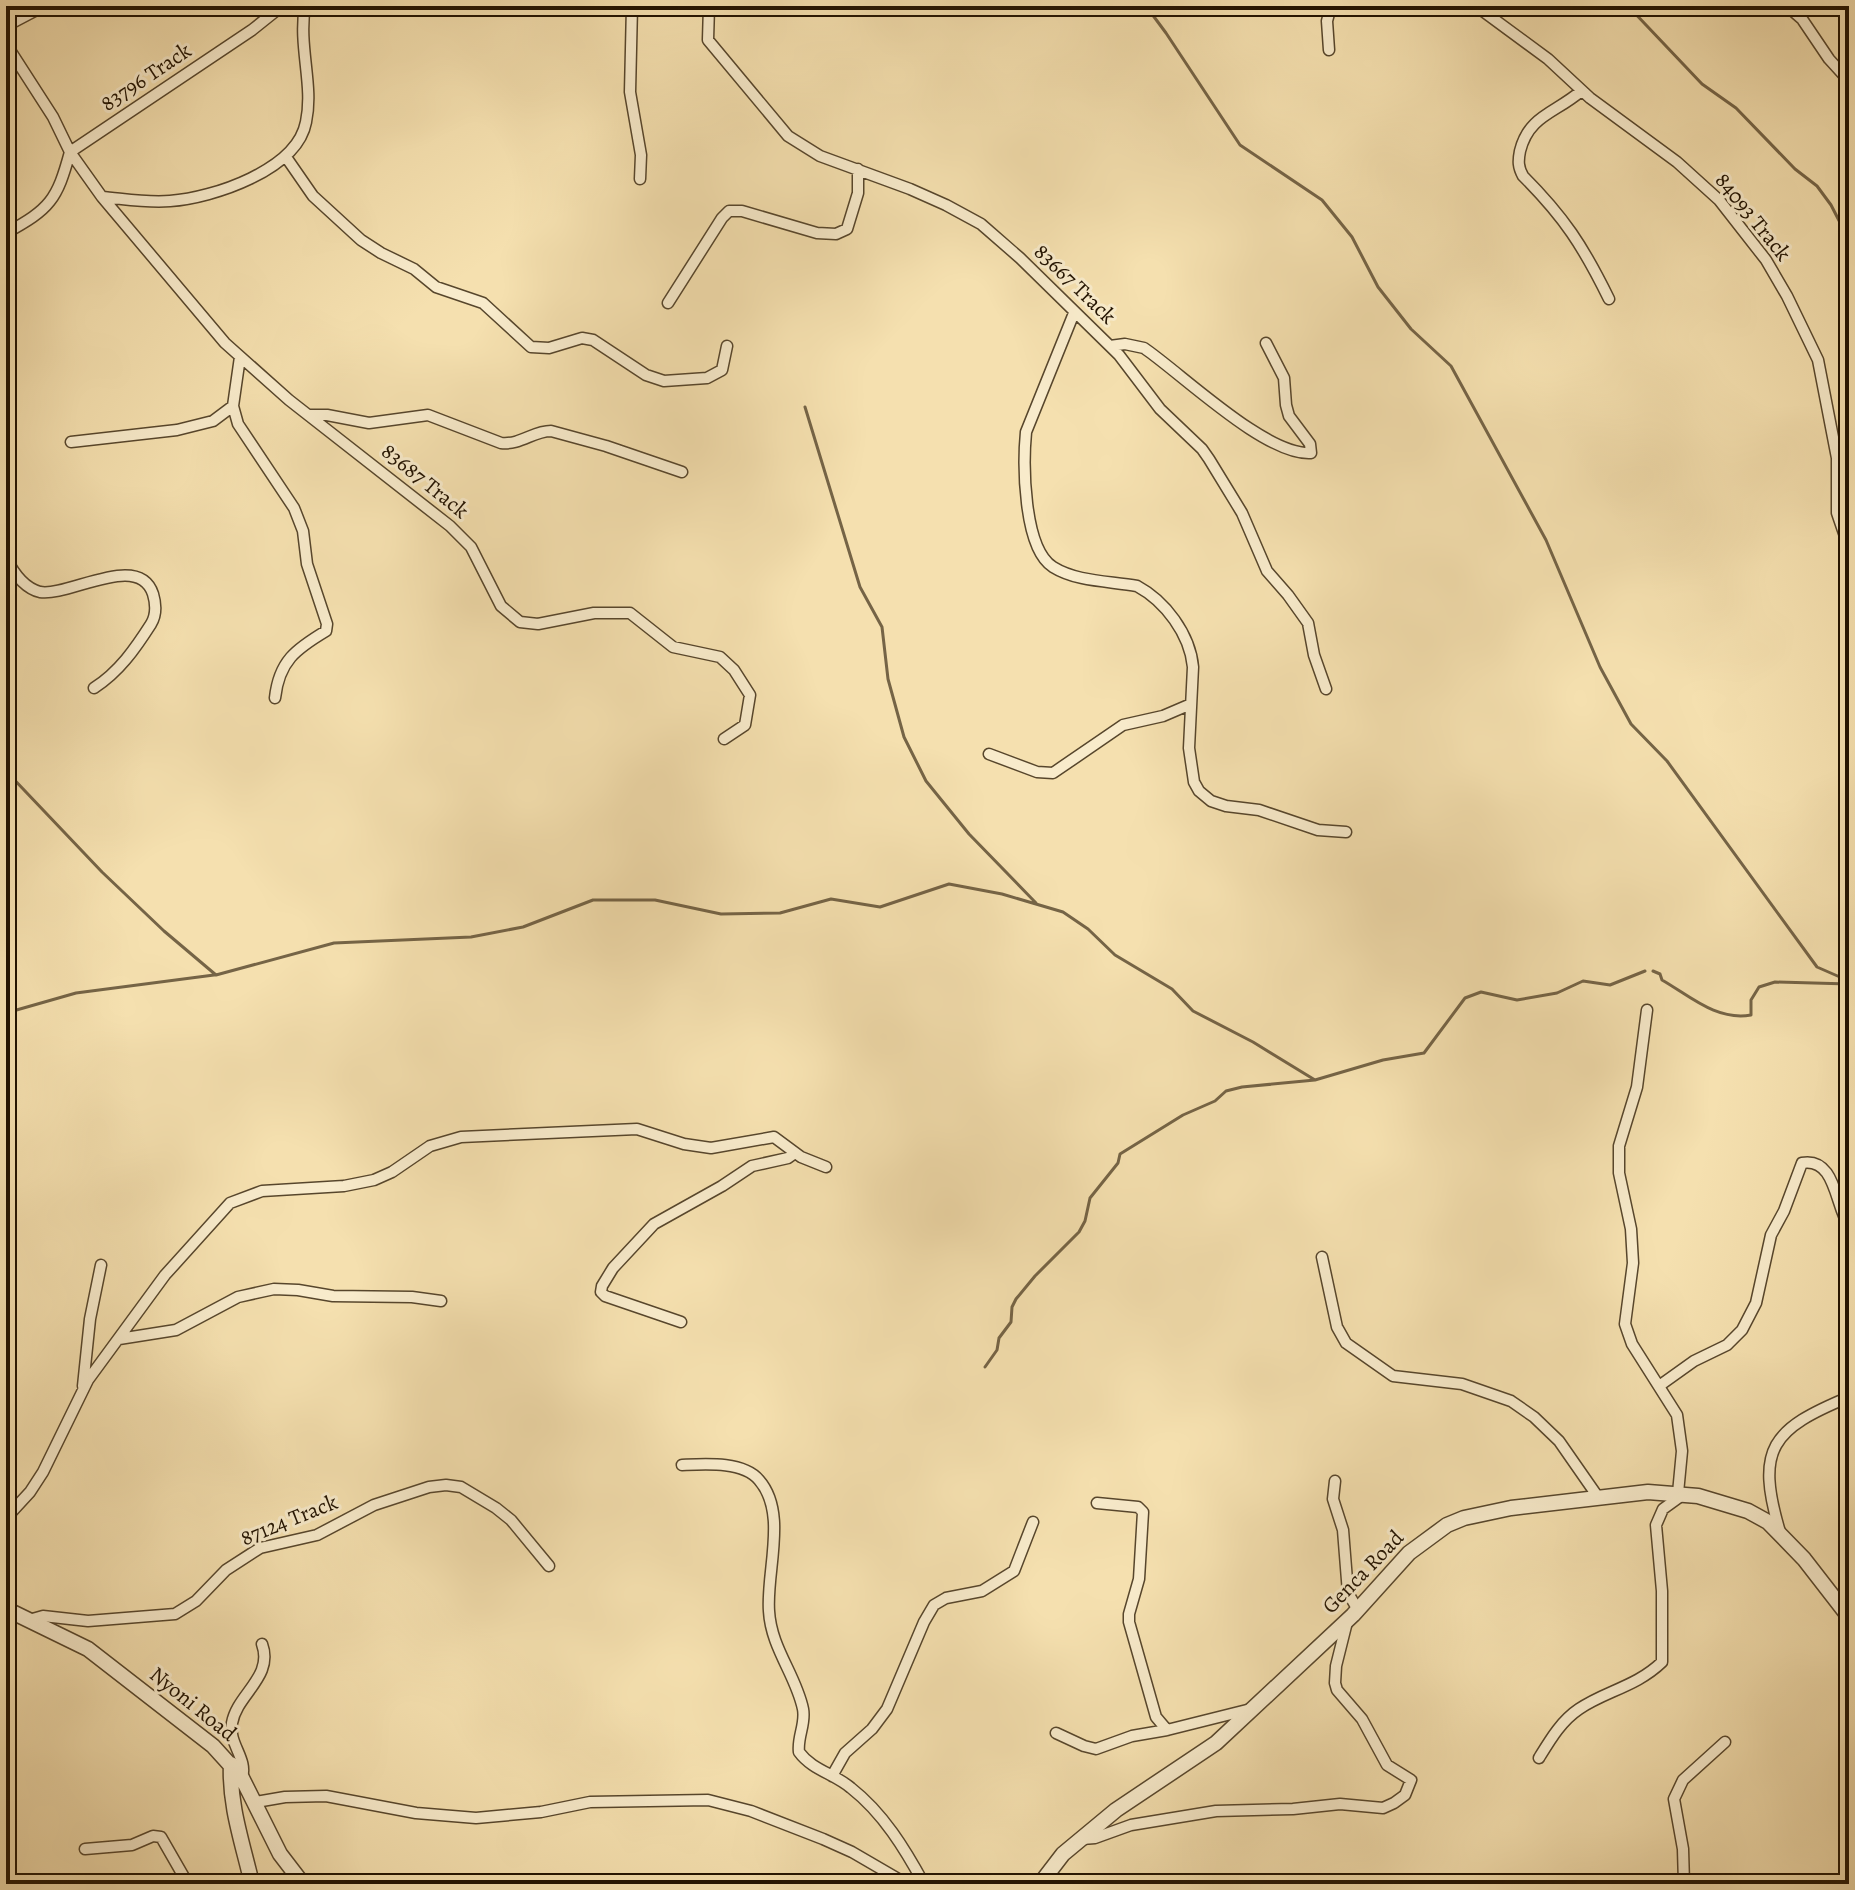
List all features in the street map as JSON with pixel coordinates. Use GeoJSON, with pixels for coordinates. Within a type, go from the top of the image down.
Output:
{"type":"FeatureCollection","features":[{"type":"Feature","properties":{"kind":"street"},"geometry":{"type":"LineString","coordinates":[[6,26],[44,6]]}},
{"type":"Feature","properties":{"kind":"street","name":"83796 Track"},"geometry":{"type":"LineString","coordinates":[[70,152],[242,37],[281,6]]}},
{"type":"Feature","properties":{"kind":"street"},"geometry":{"type":"LineString","coordinates":[[102,197],[152,202],[182,200],[228,187],[286,157],[301,139],[309,101],[301,30],[305,6]]}},
{"type":"Feature","properties":{"kind":"street"},"geometry":{"type":"LineString","coordinates":[[632,6],[630,92],[641,155],[640,179]]}},
{"type":"Feature","properties":{"kind":"street","name":"83667 Track"},"geometry":{"type":"LineString","coordinates":[[709,6],[708,40],[780,128],[820,156],[946,205],[981,224],[1110,346],[1160,409],[1209,459],[1242,513],[1267,571],[1308,623],[1314,655],[1326,689]]}},
{"type":"Feature","properties":{"kind":"street"},"geometry":{"type":"LineString","coordinates":[[1329,50],[1327,21],[1331,6]]}},
{"type":"Feature","properties":{"kind":"street","name":"84093 Track"},"geometry":{"type":"LineString","coordinates":[[1476,6],[1548,59],[1581,91],[1677,162],[1719,200],[1766,260],[1818,360],[1837,458],[1837,513],[1849,548]]}},
{"type":"Feature","properties":{"kind":"street"},"geometry":{"type":"LineString","coordinates":[[1787,6],[1802,19],[1829,59],[1849,81]]}},
{"type":"Feature","properties":{"kind":"street","name":"83687 Track"},"geometry":{"type":"LineString","coordinates":[[6,44],[53,117],[70,152],[102,197],[225,343],[450,526],[471,547],[501,606],[514,619],[538,624],[594,613],[630,613],[673,647],[720,657],[743,681],[751,703],[745,725],[724,739]]}},
{"type":"Feature","properties":{"kind":"street"},"geometry":{"type":"LineString","coordinates":[[1581,91],[1568,103],[1531,125],[1522,144],[1519,168],[1569,226],[1609,299]]}},
{"type":"Feature","properties":{"kind":"street"},"geometry":{"type":"LineString","coordinates":[[6,233],[49,204],[58,191],[70,152]]}},
{"type":"Feature","properties":{"kind":"street"},"geometry":{"type":"LineString","coordinates":[[286,157],[313,196],[361,240],[414,269],[436,287],[483,303],[531,347],[549,348],[582,338],[593,340],[656,380],[677,381],[707,378],[722,370],[727,346]]}},
{"type":"Feature","properties":{"kind":"street"},"geometry":{"type":"LineString","coordinates":[[668,303],[729,211],[742,211],[830,235],[847,229],[858,193],[858,169]]}},
{"type":"Feature","properties":{"kind":"street"},"geometry":{"type":"LineString","coordinates":[[1074,313],[1026,432],[1025,471],[1036,547],[1054,568],[1081,578],[1137,586],[1156,599],[1181,629],[1192,654],[1190,764],[1194,782],[1204,797],[1226,806],[1272,814],[1318,830],[1346,832]]}},
{"type":"Feature","properties":{"kind":"street"},"geometry":{"type":"LineString","coordinates":[[1110,346],[1125,344],[1144,348],[1259,435],[1311,453],[1310,444],[1289,416],[1284,378],[1266,343]]}},
{"type":"Feature","properties":{"kind":"street"},"geometry":{"type":"LineString","coordinates":[[240,357],[233,406],[238,424],[294,508],[306,541],[307,564],[327,624],[326,631],[299,647],[283,667],[275,698]]}},
{"type":"Feature","properties":{"kind":"street"},"geometry":{"type":"LineString","coordinates":[[71,442],[177,430],[213,421],[233,406]]}},
{"type":"Feature","properties":{"kind":"street"},"geometry":{"type":"LineString","coordinates":[[310,415],[369,423],[428,415],[501,443],[512,444],[543,431],[551,431],[682,472]]}},
{"type":"Feature","properties":{"kind":"street"},"geometry":{"type":"LineString","coordinates":[[6,558],[27,587],[40,591],[120,576],[137,576],[149,584],[155,602],[153,619],[112,677],[94,688]]}},
{"type":"Feature","properties":{"kind":"street"},"geometry":{"type":"LineString","coordinates":[[989,754],[1037,772],[1053,773],[1123,725],[1163,716],[1191,704]]}},
{"type":"Feature","properties":{"kind":"street"},"geometry":{"type":"LineString","coordinates":[[1539,1758],[1552,1736],[1576,1711],[1622,1690],[1662,1662],[1662,1591],[1656,1525],[1663,1509],[1681,1494],[1681,1431],[1677,1415],[1626,1333],[1625,1314],[1633,1263],[1619,1173],[1619,1146],[1637,1087],[1647,1010]]}},
{"type":"Feature","properties":{"kind":"street"},"geometry":{"type":"LineString","coordinates":[[6,1518],[30,1492],[43,1472],[83,1388],[165,1275],[230,1203],[262,1191],[322,1188],[374,1180],[392,1172],[430,1146],[448,1139],[494,1135],[637,1129],[698,1148],[774,1137],[795,1153],[826,1167]]}},
{"type":"Feature","properties":{"kind":"street"},"geometry":{"type":"LineString","coordinates":[[681,1322],[605,1296],[601,1292],[602,1286],[613,1268],[654,1224],[752,1166],[788,1158],[795,1153]]}},
{"type":"Feature","properties":{"kind":"street"},"geometry":{"type":"LineString","coordinates":[[1659,1386],[1694,1361],[1727,1345],[1742,1330],[1756,1303],[1771,1235],[1784,1211],[1802,1163],[1810,1162],[1824,1168],[1849,1226]]}},
{"type":"Feature","properties":{"kind":"street"},"geometry":{"type":"LineString","coordinates":[[1322,1257],[1337,1327],[1346,1343],[1393,1376],[1462,1384],[1511,1401],[1534,1417],[1559,1441],[1598,1497]]}},
{"type":"Feature","properties":{"kind":"street"},"geometry":{"type":"LineString","coordinates":[[83,1388],[90,1319],[101,1265]]}},
{"type":"Feature","properties":{"kind":"street"},"geometry":{"type":"LineString","coordinates":[[119,1339],[176,1330],[238,1297],[274,1289],[333,1296],[412,1297],[441,1301]]}},
{"type":"Feature","properties":{"kind":"street"},"geometry":{"type":"LineString","coordinates":[[1780,1532],[1768,1482],[1770,1455],[1776,1441],[1796,1424],[1849,1397]]}},
{"type":"Feature","properties":{"kind":"street"},"geometry":{"type":"LineString","coordinates":[[682,1465],[716,1465],[747,1472],[761,1481],[773,1526],[769,1614],[776,1649],[802,1708],[798,1748],[806,1760],[861,1796],[897,1839],[924,1884]]}},
{"type":"Feature","properties":{"kind":"street"},"geometry":{"type":"LineString","coordinates":[[1080,1839],[1091,1839],[1131,1825],[1216,1811],[1340,1804],[1383,1808],[1394,1803],[1409,1789],[1411,1780],[1387,1765],[1362,1719],[1342,1697],[1335,1683],[1336,1666],[1352,1615],[1343,1530],[1333,1499],[1335,1481]]}},
{"type":"Feature","properties":{"kind":"street","name":"87124 Track"},"geometry":{"type":"LineString","coordinates":[[29,1620],[43,1616],[88,1621],[175,1614],[189,1607],[226,1570],[260,1548],[317,1535],[374,1505],[429,1487],[461,1487],[478,1495],[511,1520],[549,1566]]}},
{"type":"Feature","properties":{"kind":"street","name":"Genca Road"},"geometry":{"type":"LineString","coordinates":[[1040,1884],[1049,1870],[1080,1839],[1142,1791],[1216,1743],[1352,1615],[1409,1553],[1447,1525],[1483,1513],[1598,1497],[1648,1492],[1681,1494],[1748,1511],[1780,1532],[1847,1608]]}},
{"type":"Feature","properties":{"kind":"street"},"geometry":{"type":"LineString","coordinates":[[1097,1503],[1138,1507],[1143,1512],[1139,1579],[1129,1622],[1154,1710],[1167,1730]]}},
{"type":"Feature","properties":{"kind":"street"},"geometry":{"type":"LineString","coordinates":[[832,1776],[845,1753],[872,1729],[887,1709],[934,1605],[946,1598],[982,1591],[1014,1571],[1033,1522]]}},
{"type":"Feature","properties":{"kind":"street","name":"Nyoni Road"},"geometry":{"type":"LineString","coordinates":[[6,1609],[88,1649],[179,1718],[231,1764],[256,1802],[280,1854],[303,1884]]}},
{"type":"Feature","properties":{"kind":"street"},"geometry":{"type":"LineString","coordinates":[[242,1778],[244,1768],[233,1740],[232,1723],[261,1671],[265,1655],[262,1644]]}},
{"type":"Feature","properties":{"kind":"street"},"geometry":{"type":"LineString","coordinates":[[1056,1733],[1096,1749],[1132,1736],[1253,1709]]}},
{"type":"Feature","properties":{"kind":"street"},"geometry":{"type":"LineString","coordinates":[[1684,1884],[1683,1849],[1674,1799],[1683,1780],[1725,1742]]}},
{"type":"Feature","properties":{"kind":"street"},"geometry":{"type":"LineString","coordinates":[[231,1764],[230,1790],[235,1821],[252,1884]]}},
{"type":"Feature","properties":{"kind":"street"},"geometry":{"type":"LineString","coordinates":[[256,1802],[285,1797],[326,1796],[416,1813],[476,1818],[541,1812],[590,1802],[708,1800],[751,1811],[823,1839],[907,1884]]}},
{"type":"Feature","properties":{"kind":"street"},"geometry":{"type":"LineString","coordinates":[[85,1849],[132,1845],[153,1836],[161,1837],[188,1884]]}},
{"type":"Feature","properties":{"kind":"street"},"geometry":{"type":"LineString","coordinates":[[1755,1884],[1774,1884]]}},
{"type":"Feature","properties":{"kind":"waterway"},"geometry":{"type":"LineString","coordinates":[[1146,6],[1240,145],[1322,200],[1352,237],[1378,287],[1411,329],[1451,366],[1546,540],[1600,667],[1631,724],[1667,761],[1817,967],[1849,981]]}},
{"type":"Feature","properties":{"kind":"waterway"},"geometry":{"type":"LineString","coordinates":[[1628,6],[1702,84],[1736,108],[1795,169],[1817,186],[1849,240]]}},
{"type":"Feature","properties":{"kind":"waterway"},"geometry":{"type":"LineString","coordinates":[[805,407],[860,587],[882,627],[888,679],[904,737],[926,781],[969,834],[1036,903]]}},
{"type":"Feature","properties":{"kind":"waterway"},"geometry":{"type":"LineString","coordinates":[[6,771],[102,872],[216,975],[334,943],[471,937],[523,927],[593,900],[655,900],[721,914],[780,913],[831,899],[880,907],[949,884],[1002,894],[1063,912],[1088,929],[1115,955],[1172,989],[1193,1011],[1253,1042],[1315,1080]]}},
{"type":"Feature","properties":{"kind":"waterway"},"geometry":{"type":"LineString","coordinates":[[985,1367],[1011,1322],[1016,1299],[1079,1232],[1090,1198],[1118,1163],[1120,1154],[1183,1115],[1215,1101],[1226,1091],[1315,1080],[1383,1060],[1424,1053],[1465,998],[1481,992],[1517,1000],[1557,993],[1583,981],[1610,985],[1645,971]]}},
{"type":"Feature","properties":{"kind":"waterway"},"geometry":{"type":"LineString","coordinates":[[1653,971],[1704,1006],[1738,1016],[1751,1015],[1751,1000],[1759,987],[1775,982],[1849,984]]}},
{"type":"Feature","properties":{"kind":"waterway"},"geometry":{"type":"LineString","coordinates":[[6,1013],[76,993],[214,975]]}}]}
